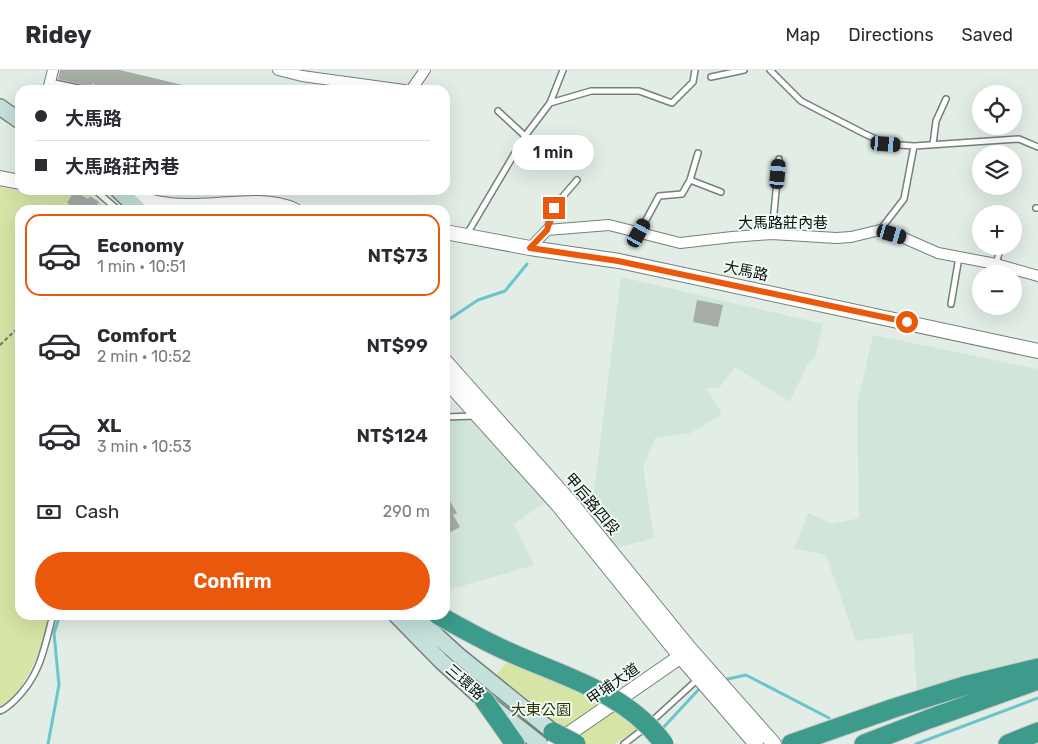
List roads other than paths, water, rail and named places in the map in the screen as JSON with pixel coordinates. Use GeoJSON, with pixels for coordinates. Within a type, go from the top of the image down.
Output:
{"type":"FeatureCollection","features":[{"type":"Feature","properties":{"kind":"highway"},"geometry":{"type":"LineString","coordinates":[[447,620],[509,652],[586,684],[616,700],[638,716],[664,744]]}},
{"type":"Feature","properties":{"kind":"highway"},"geometry":{"type":"LineString","coordinates":[[792,744],[894,708],[964,686],[1038,668]]}},
{"type":"Feature","properties":{"kind":"highway"},"geometry":{"type":"LineString","coordinates":[[864,744],[1038,680]]}},
{"type":"Feature","properties":{"kind":"highway"},"geometry":{"type":"LineString","coordinates":[[484,700],[515,744]]}},
{"type":"Feature","properties":{"kind":"highway"},"geometry":{"type":"LineString","coordinates":[[1008,744],[1038,732]]}},
{"type":"Feature","properties":{"kind":"highway"},"geometry":{"type":"LineString","coordinates":[[549,740],[576,744]]}},
{"type":"Feature","properties":{"kind":"main road"},"geometry":{"type":"LineString","coordinates":[[0,108],[15,118]]}},
{"type":"Feature","properties":{"kind":"main road"},"geometry":{"type":"LineString","coordinates":[[126,195],[135,205]]}},
{"type":"Feature","properties":{"kind":"main road","name":"三環路"},"geometry":{"type":"LineString","coordinates":[[401,620],[441,661],[484,700],[549,740]]}},
{"type":"Feature","properties":{"kind":"main road","name":"三環路"},"geometry":{"type":"LineString","coordinates":[[420,620],[549,740]]}},
{"type":"Feature","properties":{"kind":"street"},"geometry":{"type":"LineString","coordinates":[[49,85],[53,70]]}},
{"type":"Feature","properties":{"kind":"street"},"geometry":{"type":"LineString","coordinates":[[278,70],[302,76],[368,85]]}},
{"type":"Feature","properties":{"kind":"street"},"geometry":{"type":"LineString","coordinates":[[414,85],[425,70]]}},
{"type":"Feature","properties":{"kind":"street"},"geometry":{"type":"LineString","coordinates":[[0,178],[15,181]]}},
{"type":"Feature","properties":{"kind":"street"},"geometry":{"type":"LineString","coordinates":[[132,195],[162,205]]}},
{"type":"Feature","properties":{"kind":"street"},"geometry":{"type":"LineString","coordinates":[[236,205],[266,203],[275,205]]}},
{"type":"Feature","properties":{"kind":"street","name":"大馬路莊內巷"},"geometry":{"type":"LineString","coordinates":[[547,230],[609,226],[680,244],[772,234],[836,238],[851,237],[880,230]]}},
{"type":"Feature","properties":{"kind":"street"},"geometry":{"type":"LineString","coordinates":[[530,248],[547,230]]}},
{"type":"Feature","properties":{"kind":"street"},"geometry":{"type":"LineString","coordinates":[[880,230],[938,253],[996,264],[1038,276]]}},
{"type":"Feature","properties":{"kind":"street","name":"大馬路"},"geometry":{"type":"LineString","coordinates":[[450,233],[530,248],[618,261],[1038,351]]}},
{"type":"Feature","properties":{"kind":"street","name":"甲后路四段"},"geometry":{"type":"LineString","coordinates":[[450,366],[572,504],[685,653]]}},
{"type":"Feature","properties":{"kind":"street","name":"甲后路四段"},"geometry":{"type":"LineString","coordinates":[[450,385],[559,506],[717,690]]}},
{"type":"Feature","properties":{"kind":"street","name":"甲埔大道"},"geometry":{"type":"LineString","coordinates":[[549,740],[685,653]]}},
{"type":"Feature","properties":{"kind":"street"},"geometry":{"type":"LineString","coordinates":[[717,690],[756,744]]}},
{"type":"Feature","properties":{"kind":"street"},"geometry":{"type":"LineString","coordinates":[[717,690],[774,744]]}},
{"type":"Feature","properties":{"kind":"lane"},"geometry":{"type":"LineString","coordinates":[[465,236],[526,136],[550,103],[563,70]]}},
{"type":"Feature","properties":{"kind":"lane"},"geometry":{"type":"LineString","coordinates":[[550,103],[591,91],[640,91],[672,102],[694,82],[695,70]]}},
{"type":"Feature","properties":{"kind":"lane"},"geometry":{"type":"LineString","coordinates":[[711,77],[744,70]]}},
{"type":"Feature","properties":{"kind":"lane"},"geometry":{"type":"LineString","coordinates":[[770,70],[801,101],[886,144],[914,146],[1019,139],[1038,147]]}},
{"type":"Feature","properties":{"kind":"lane"},"geometry":{"type":"LineString","coordinates":[[933,144],[936,122],[946,99]]}},
{"type":"Feature","properties":{"kind":"lane"},"geometry":{"type":"LineString","coordinates":[[498,111],[526,136]]}},
{"type":"Feature","properties":{"kind":"lane"},"geometry":{"type":"LineString","coordinates":[[880,230],[904,199],[914,146]]}},
{"type":"Feature","properties":{"kind":"lane"},"geometry":{"type":"LineString","coordinates":[[639,233],[659,196],[682,194],[690,180],[698,153]]}},
{"type":"Feature","properties":{"kind":"lane"},"geometry":{"type":"LineString","coordinates":[[772,234],[779,159]]}},
{"type":"Feature","properties":{"kind":"lane"},"geometry":{"type":"LineString","coordinates":[[547,230],[554,208],[578,180]]}},
{"type":"Feature","properties":{"kind":"lane"},"geometry":{"type":"LineString","coordinates":[[690,180],[721,192]]}},
{"type":"Feature","properties":{"kind":"lane"},"geometry":{"type":"LineString","coordinates":[[101,195],[112,205]]}},
{"type":"Feature","properties":{"kind":"lane"},"geometry":{"type":"LineString","coordinates":[[996,264],[998,255]]}},
{"type":"Feature","properties":{"kind":"lane"},"geometry":{"type":"LineString","coordinates":[[951,304],[959,257]]}},
{"type":"Feature","properties":{"kind":"lane"},"geometry":{"type":"LineString","coordinates":[[450,418],[478,416]]}},
{"type":"Feature","properties":{"kind":"lane"},"geometry":{"type":"LineString","coordinates":[[0,710],[3,710],[12,703],[34,678],[52,620]]}},
{"type":"Feature","properties":{"kind":"lane"},"geometry":{"type":"LineString","coordinates":[[624,744],[640,733],[704,674]]}},
{"type":"Feature","properties":{"kind":"waterway"},"geometry":{"type":"LineString","coordinates":[[450,319],[478,300],[505,291],[527,264]]}},
{"type":"Feature","properties":{"kind":"waterway"},"geometry":{"type":"LineString","coordinates":[[48,744],[59,685],[54,633],[58,620]]}},
{"type":"Feature","properties":{"kind":"waterway"},"geometry":{"type":"LineString","coordinates":[[723,680],[746,675],[829,718]]}},
{"type":"Feature","properties":{"kind":"waterway"},"geometry":{"type":"LineString","coordinates":[[661,730],[701,687]]}},
{"type":"Feature","properties":{"kind":"waterway"},"geometry":{"type":"LineString","coordinates":[[916,744],[1038,698]]}},
{"type":"Feature","properties":{"kind":"park label","name":"大東公園"},"geometry":{"type":"Point","coordinates":[541,710]}}]}
